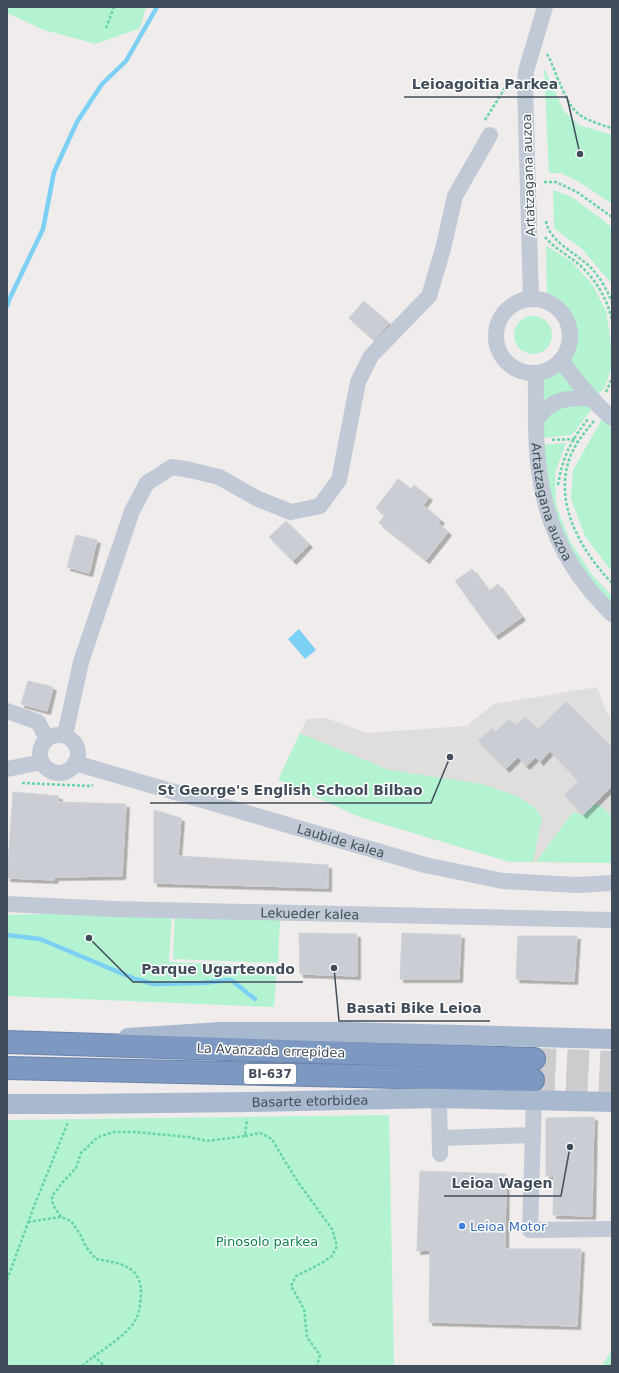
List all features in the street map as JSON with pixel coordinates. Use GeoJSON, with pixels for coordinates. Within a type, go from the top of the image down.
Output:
{"type":"FeatureCollection","features":[{"type":"Feature","properties":{"kind":"highway","name":"La Avanzada errepidea"},"geometry":{"type":"LineString","coordinates":[[7,1042],[534,1059]]}},
{"type":"Feature","properties":{"kind":"highway","name":"La Avanzada errepidea"},"geometry":{"type":"LineString","coordinates":[[7,1068],[104,1070],[534,1090]]}},
{"type":"Feature","properties":{"kind":"highway"},"geometry":{"type":"LineString","coordinates":[[7,1076],[104,1070]]}},
{"type":"Feature","properties":{"kind":"main road"},"geometry":{"type":"LineString","coordinates":[[44,1043],[221,1032],[343,1032],[612,1039]]}},
{"type":"Feature","properties":{"kind":"main road","name":"Basarte etorbidea"},"geometry":{"type":"LineString","coordinates":[[7,1104],[249,1102],[439,1098],[534,1090],[612,1102]]}},
{"type":"Feature","properties":{"kind":"street","name":"Artatzagana auzoa"},"geometry":{"type":"LineString","coordinates":[[530,298],[525,85],[526,71],[546,7]]}},
{"type":"Feature","properties":{"kind":"street"},"geometry":{"type":"LineString","coordinates":[[65,735],[81,662],[132,511],[147,482],[172,467],[219,477],[258,499],[291,512],[320,506],[339,480],[358,382],[371,356],[429,296],[444,249],[455,196],[490,135]]}},
{"type":"Feature","properties":{"kind":"street"},"geometry":{"type":"LineString","coordinates":[[530,298],[541,299],[552,303],[560,310],[567,319],[570,329],[570,340],[567,351],[561,360],[554,367],[536,373],[521,371],[508,364],[500,352],[496,338],[498,324],[505,311],[516,302],[530,298]]}},
{"type":"Feature","properties":{"kind":"street"},"geometry":{"type":"LineString","coordinates":[[561,360],[601,408]]}},
{"type":"Feature","properties":{"kind":"street","name":"Artatzagana auzoa"},"geometry":{"type":"LineString","coordinates":[[536,373],[537,441],[543,496],[556,535],[569,561],[598,600],[612,614]]}},
{"type":"Feature","properties":{"kind":"street"},"geometry":{"type":"LineString","coordinates":[[537,420],[541,412],[556,402],[566,398],[578,398],[601,408]]}},
{"type":"Feature","properties":{"kind":"street"},"geometry":{"type":"LineString","coordinates":[[7,711],[38,722],[47,739]]}},
{"type":"Feature","properties":{"kind":"street"},"geometry":{"type":"LineString","coordinates":[[65,735],[70,738],[77,747],[77,758],[71,768],[61,773],[50,770],[42,762],[40,749],[47,739],[52,736],[65,735]]}},
{"type":"Feature","properties":{"kind":"street"},"geometry":{"type":"LineString","coordinates":[[7,769],[42,762]]}},
{"type":"Feature","properties":{"kind":"street","name":"Laubide kalea"},"geometry":{"type":"LineString","coordinates":[[75,763],[425,865],[503,881],[577,885],[612,884]]}},
{"type":"Feature","properties":{"kind":"street","name":"Lekueder kalea"},"geometry":{"type":"LineString","coordinates":[[7,904],[121,909],[612,920]]}},
{"type":"Feature","properties":{"kind":"street"},"geometry":{"type":"LineString","coordinates":[[534,1090],[530,1230],[612,1230]]}},
{"type":"Feature","properties":{"kind":"street"},"geometry":{"type":"LineString","coordinates":[[439,1098],[440,1154]]}},
{"type":"Feature","properties":{"kind":"street"},"geometry":{"type":"LineString","coordinates":[[440,1138],[533,1135]]}},
{"type":"Feature","properties":{"kind":"path"},"geometry":{"type":"LineString","coordinates":[[106,28],[114,7]]}},
{"type":"Feature","properties":{"kind":"path"},"geometry":{"type":"LineString","coordinates":[[534,46],[543,49],[548,56],[573,110],[580,116],[612,128]]}},
{"type":"Feature","properties":{"kind":"path"},"geometry":{"type":"LineString","coordinates":[[490,135],[484,122],[510,79]]}},
{"type":"Feature","properties":{"kind":"path"},"geometry":{"type":"LineString","coordinates":[[544,176],[544,190]]}},
{"type":"Feature","properties":{"kind":"path"},"geometry":{"type":"LineString","coordinates":[[544,182],[556,182],[577,192],[612,217]]}},
{"type":"Feature","properties":{"kind":"path"},"geometry":{"type":"LineString","coordinates":[[545,219],[546,227],[550,234],[555,240],[582,259],[592,269],[612,302]]}},
{"type":"Feature","properties":{"kind":"path"},"geometry":{"type":"LineString","coordinates":[[543,233],[551,244],[588,272],[598,287],[612,320]]}},
{"type":"Feature","properties":{"kind":"path"},"geometry":{"type":"LineString","coordinates":[[612,378],[601,408],[578,442],[570,459],[564,485],[569,515],[588,553],[600,571],[612,583]]}},
{"type":"Feature","properties":{"kind":"path"},"geometry":{"type":"LineString","coordinates":[[559,492],[560,471],[564,457],[573,439],[601,408]]}},
{"type":"Feature","properties":{"kind":"path"},"geometry":{"type":"LineString","coordinates":[[537,441],[573,439],[578,442]]}},
{"type":"Feature","properties":{"kind":"path"},"geometry":{"type":"LineString","coordinates":[[245,1136],[249,1102]]}},
{"type":"Feature","properties":{"kind":"path"},"geometry":{"type":"LineString","coordinates":[[7,1280],[28,1222],[75,1104]]}},
{"type":"Feature","properties":{"kind":"path"},"geometry":{"type":"LineString","coordinates":[[61,1217],[53,1205],[52,1196],[76,1168],[81,1154],[98,1137],[114,1132],[135,1132],[188,1137],[208,1141],[260,1133],[272,1139],[298,1182],[332,1229],[337,1246],[332,1256],[322,1263],[296,1276],[291,1286],[304,1308],[307,1337],[320,1355],[317,1366]]}},
{"type":"Feature","properties":{"kind":"path"},"geometry":{"type":"LineString","coordinates":[[28,1222],[61,1217],[72,1221],[86,1247],[96,1259],[124,1265],[134,1272],[141,1285],[140,1303],[136,1320],[124,1333],[82,1366]]}},
{"type":"Feature","properties":{"kind":"path"},"geometry":{"type":"LineString","coordinates":[[94,1356],[104,1366]]}},
{"type":"Feature","properties":{"kind":"shaded area"},"geometry":{"type":"Polygon","coordinates":[[[597,687],[607,713],[612,721],[612,863],[510,862],[360,817],[278,780],[307,719],[326,718],[367,733],[466,726],[494,704],[597,687]]]}},
{"type":"Feature","properties":{"kind":"green space"},"geometry":{"type":"Polygon","coordinates":[[[7,7],[146,7],[140,28],[96,44],[44,30],[7,13],[7,7]]]}},
{"type":"Feature","properties":{"kind":"green space"},"geometry":{"type":"Polygon","coordinates":[[[544,68],[564,111],[579,125],[612,135],[612,204],[581,183],[561,173],[549,173],[544,68]]]}},
{"type":"Feature","properties":{"kind":"green space"},"geometry":{"type":"Polygon","coordinates":[[[553,190],[572,197],[612,227],[612,284],[582,249],[554,228],[553,190]]]}},
{"type":"Feature","properties":{"kind":"green space"},"geometry":{"type":"Polygon","coordinates":[[[546,246],[571,261],[592,284],[606,311],[611,343],[612,366],[605,387],[596,397],[565,360],[573,346],[573,326],[563,308],[547,297],[546,246]]]}},
{"type":"Feature","properties":{"kind":"green space"},"geometry":{"type":"Polygon","coordinates":[[[529,316],[537,316],[547,321],[551,328],[551,342],[547,349],[537,354],[529,354],[519,349],[517,346],[514,339],[514,331],[519,321],[522,319],[529,316]]]}},
{"type":"Feature","properties":{"kind":"green space"},"geometry":{"type":"Polygon","coordinates":[[[560,366],[584,395],[539,409],[538,376],[550,372],[560,366]]]}},
{"type":"Feature","properties":{"kind":"green space"},"geometry":{"type":"Polygon","coordinates":[[[558,404],[594,406],[572,435],[541,438],[540,420],[558,404]]]}},
{"type":"Feature","properties":{"kind":"green space"},"geometry":{"type":"Polygon","coordinates":[[[602,419],[612,428],[612,572],[585,536],[571,499],[573,470],[602,419]]]}},
{"type":"Feature","properties":{"kind":"green space"},"geometry":{"type":"Polygon","coordinates":[[[566,443],[555,473],[556,505],[570,541],[593,576],[612,596],[612,607],[590,584],[554,520],[541,445],[566,443]]]}},
{"type":"Feature","properties":{"kind":"green space"},"geometry":{"type":"Polygon","coordinates":[[[300,733],[389,770],[482,784],[519,797],[534,807],[542,817],[533,862],[510,862],[360,817],[278,780],[300,733]]]}},
{"type":"Feature","properties":{"kind":"green space"},"geometry":{"type":"Polygon","coordinates":[[[594,804],[601,806],[612,817],[612,863],[536,862],[573,812],[583,815],[594,804]]]}},
{"type":"Feature","properties":{"kind":"green space"},"geometry":{"type":"Polygon","coordinates":[[[172,910],[169,962],[277,966],[274,1007],[7,996],[7,915],[172,910]]]}},
{"type":"Feature","properties":{"kind":"green space"},"geometry":{"type":"Polygon","coordinates":[[[175,916],[280,918],[278,963],[173,959],[175,916]]]}},
{"type":"Feature","properties":{"kind":"green space","name":"Pinosolo parkea"},"geometry":{"type":"Polygon","coordinates":[[[389,1115],[394,1366],[7,1366],[7,1120],[389,1115]]]}},
{"type":"Feature","properties":{"kind":"green space"},"geometry":{"type":"Polygon","coordinates":[[[612,1349],[612,1366],[602,1366],[612,1349]]]}},
{"type":"Feature","properties":{"kind":"water"},"geometry":{"type":"Polygon","coordinates":[[[299,629],[316,650],[305,659],[288,639],[299,629]]]}},
{"type":"Feature","properties":{"kind":"building"},"geometry":{"type":"Polygon","coordinates":[[[364,301],[389,323],[374,340],[349,318],[364,301]]]}},
{"type":"Feature","properties":{"kind":"building"},"geometry":{"type":"Polygon","coordinates":[[[398,479],[411,489],[414,485],[429,497],[423,505],[441,520],[438,523],[448,532],[426,560],[379,523],[385,515],[376,508],[398,479]]]}},
{"type":"Feature","properties":{"kind":"building"},"geometry":{"type":"Polygon","coordinates":[[[286,521],[309,544],[293,561],[269,537],[286,521]]]}},
{"type":"Feature","properties":{"kind":"building"},"geometry":{"type":"Polygon","coordinates":[[[76,535],[97,540],[89,573],[67,567],[76,535]]]}},
{"type":"Feature","properties":{"kind":"building"},"geometry":{"type":"Polygon","coordinates":[[[472,569],[489,591],[498,584],[522,617],[495,636],[455,581],[472,569]]]}},
{"type":"Feature","properties":{"kind":"building"},"geometry":{"type":"Polygon","coordinates":[[[28,681],[53,687],[47,711],[21,704],[28,681]]]}},
{"type":"Feature","properties":{"kind":"building"},"geometry":{"type":"Polygon","coordinates":[[[566,702],[612,748],[612,786],[583,815],[564,795],[579,781],[550,751],[540,762],[536,757],[526,766],[518,757],[506,769],[478,741],[492,728],[496,732],[509,719],[516,726],[525,717],[537,730],[566,702]]]}},
{"type":"Feature","properties":{"kind":"building"},"geometry":{"type":"Polygon","coordinates":[[[13,792],[59,796],[58,802],[126,804],[122,876],[55,877],[54,880],[7,878],[13,792]]]}},
{"type":"Feature","properties":{"kind":"building"},"geometry":{"type":"Polygon","coordinates":[[[154,810],[181,818],[178,856],[328,865],[328,888],[154,883],[154,810]]]}},
{"type":"Feature","properties":{"kind":"building"},"geometry":{"type":"Polygon","coordinates":[[[299,933],[357,934],[357,976],[300,974],[299,933]]]}},
{"type":"Feature","properties":{"kind":"building"},"geometry":{"type":"Polygon","coordinates":[[[402,933],[461,935],[459,979],[400,979],[402,933]]]}},
{"type":"Feature","properties":{"kind":"building"},"geometry":{"type":"Polygon","coordinates":[[[518,936],[577,936],[574,981],[516,979],[518,936]]]}},
{"type":"Feature","properties":{"kind":"building"},"geometry":{"type":"Polygon","coordinates":[[[594,1117],[592,1216],[553,1215],[554,1176],[546,1176],[546,1118],[594,1117]]]}},
{"type":"Feature","properties":{"kind":"building","name":"Leioa Motor"},"geometry":{"type":"Polygon","coordinates":[[[420,1171],[506,1174],[505,1249],[581,1249],[577,1326],[429,1322],[430,1250],[417,1251],[420,1171]]]}},
{"type":"Feature","properties":{"kind":"waterway"},"geometry":{"type":"LineString","coordinates":[[7,306],[43,229],[54,172],[77,122],[102,84],[126,61],[157,7]]}},
{"type":"Feature","properties":{"kind":"waterway"},"geometry":{"type":"LineString","coordinates":[[7,935],[40,939],[135,979],[154,984],[202,983],[231,980],[255,999]]}},
{"type":"Feature","properties":{"kind":"tunnel"},"geometry":{"type":"LineString","coordinates":[[534,1059],[612,1062]]}},
{"type":"Feature","properties":{"kind":"tunnel"},"geometry":{"type":"LineString","coordinates":[[533,1080],[612,1082]]}},
{"type":"Feature","properties":{"kind":"place","name":"Leioagoitia Parkea"},"geometry":{"type":"Point","coordinates":[580,154]}},
{"type":"Feature","properties":{"kind":"place","name":"St George's English School Bilbao"},"geometry":{"type":"Point","coordinates":[450,757]}},
{"type":"Feature","properties":{"kind":"place","name":"Parque Ugarteondo"},"geometry":{"type":"Point","coordinates":[89,938]}},
{"type":"Feature","properties":{"kind":"place","name":"Basati Bike Leioa"},"geometry":{"type":"Point","coordinates":[334,968]}},
{"type":"Feature","properties":{"kind":"place","name":"Leioa Wagen"},"geometry":{"type":"Point","coordinates":[570,1147]}},
{"type":"Feature","properties":{"kind":"place","name":"Leioa Motor"},"geometry":{"type":"Point","coordinates":[462,1226]}}]}
